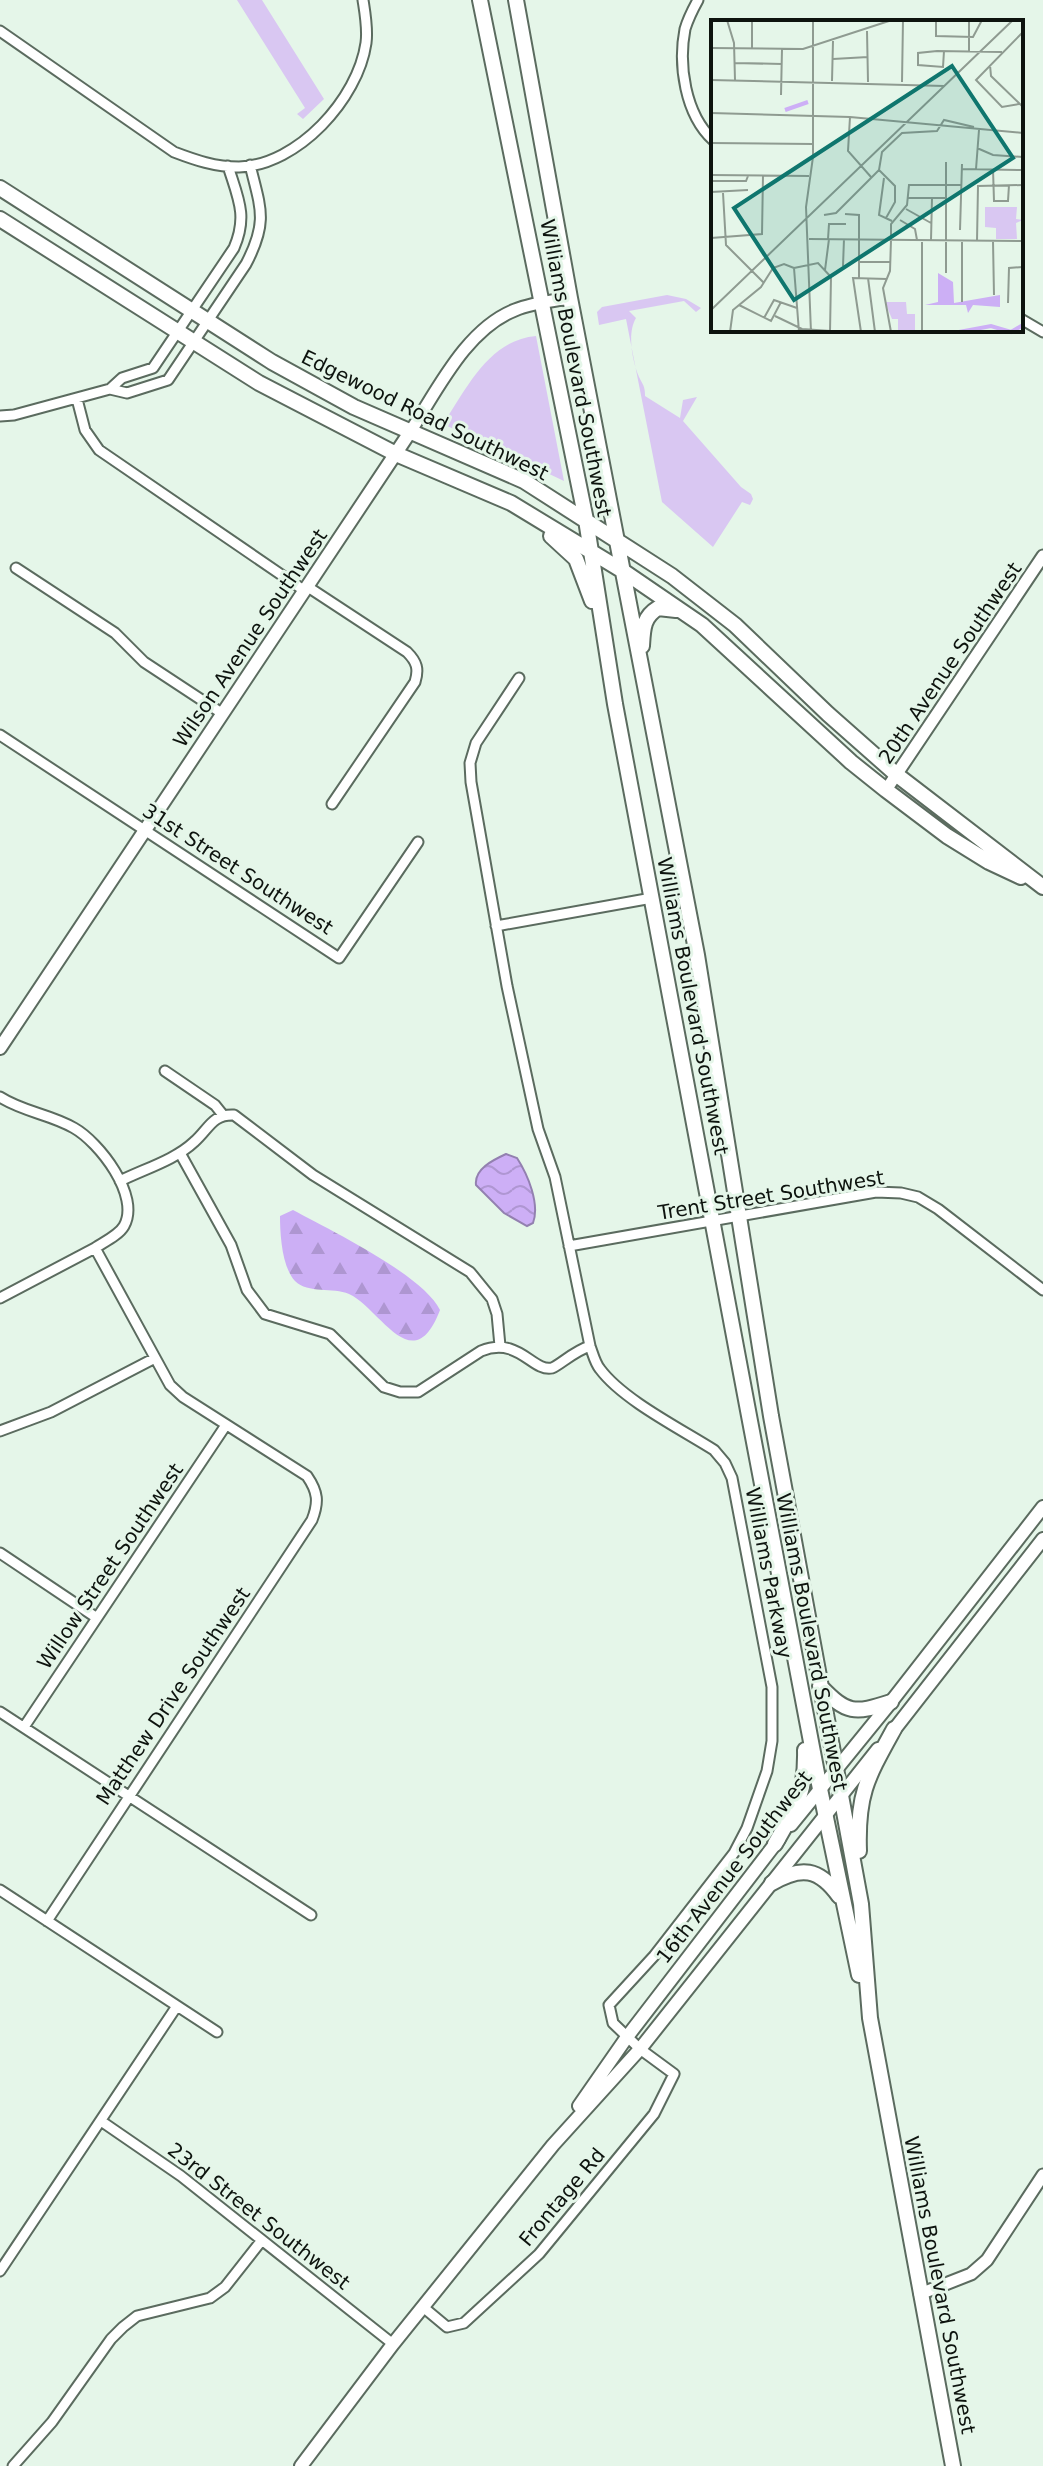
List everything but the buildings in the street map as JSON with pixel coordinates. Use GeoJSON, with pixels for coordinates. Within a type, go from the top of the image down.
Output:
{"type":"FeatureCollection","features":[{"type":"Feature","properties":{"kind":"main road","name":"Williams Boulevard Southwest"},"geometry":{"type":"LineString","coordinates":[[480,0],[586,520],[652,898],[804,1710],[842,1900],[870,2018],[953,2466]]}},
{"type":"Feature","properties":{"kind":"main road","name":"Williams Boulevard Southwest"},"geometry":{"type":"LineString","coordinates":[[516,0],[570,298],[697,955],[771,1416],[861,1904],[870,2018]]}},
{"type":"Feature","properties":{"kind":"main road","name":"Edgewood Road Southwest"},"geometry":{"type":"LineString","coordinates":[[0,188],[208,323],[311,384],[410,432],[524,481],[672,576],[735,625],[897,775],[1040,885]]}},
{"type":"Feature","properties":{"kind":"main road","name":"Edgewood Road Southwest"},"geometry":{"type":"LineString","coordinates":[[0,219],[272,391],[396,454],[511,503],[623,571],[726,646],[851,762],[947,836],[975,854],[1040,885]]}},
{"type":"Feature","properties":{"kind":"main road","name":"Wilson Avenue Southwest"},"geometry":{"type":"LineString","coordinates":[[0,1048],[410,432]]}},
{"type":"Feature","properties":{"kind":"main road"},"geometry":{"type":"LineString","coordinates":[[511,503],[576,559],[605,636]]}},
{"type":"Feature","properties":{"kind":"main road"},"geometry":{"type":"LineString","coordinates":[[640,662],[644,621],[649,613],[667,607],[684,613]]}},
{"type":"Feature","properties":{"kind":"main road","name":"16th Avenue Southwest"},"geometry":{"type":"LineString","coordinates":[[553,2145],[627,2037],[775,1844],[891,1702],[1043,1507]]}},
{"type":"Feature","properties":{"kind":"main road","name":"16th Avenue Southwest"},"geometry":{"type":"LineString","coordinates":[[301,2466],[393,2344],[553,2145],[640,2049],[1043,1539]]}},
{"type":"Feature","properties":{"kind":"main road"},"geometry":{"type":"LineString","coordinates":[[820,1686],[838,1704],[850,1710],[864,1710],[891,1702]]}},
{"type":"Feature","properties":{"kind":"main road"},"geometry":{"type":"LineString","coordinates":[[775,1844],[806,1777],[804,1710]]}},
{"type":"Feature","properties":{"kind":"main road"},"geometry":{"type":"LineString","coordinates":[[861,1904],[860,1797],[894,1729]]}},
{"type":"Feature","properties":{"kind":"main road"},"geometry":{"type":"LineString","coordinates":[[772,1883],[788,1874],[815,1874],[829,1882],[842,1900]]}},
{"type":"Feature","properties":{"kind":"street"},"geometry":{"type":"LineString","coordinates":[[0,31],[174,152],[200,162],[250,165],[276,158],[310,135],[337,111],[359,74],[367,40],[363,0]]}},
{"type":"Feature","properties":{"kind":"street"},"geometry":{"type":"LineString","coordinates":[[698,0],[686,27],[682,57],[685,87],[694,112],[711,137]]}},
{"type":"Feature","properties":{"kind":"street"},"geometry":{"type":"LineString","coordinates":[[110,389],[127,393],[168,380],[246,264],[262,227],[261,208],[250,165]]}},
{"type":"Feature","properties":{"kind":"street"},"geometry":{"type":"LineString","coordinates":[[0,416],[110,389],[122,378],[153,368],[234,248],[240,234],[242,210],[228,166]]}},
{"type":"Feature","properties":{"kind":"street","name":"Wilson Avenue Southwest"},"geometry":{"type":"LineString","coordinates":[[410,432],[470,343],[490,326],[514,310],[570,298]]}},
{"type":"Feature","properties":{"kind":"street"},"geometry":{"type":"LineString","coordinates":[[1023,320],[1043,332]]}},
{"type":"Feature","properties":{"kind":"street"},"geometry":{"type":"LineString","coordinates":[[77,399],[90,440],[99,450],[407,652],[414,660],[418,671],[415,682],[332,804]]}},
{"type":"Feature","properties":{"kind":"street","name":"20th Avenue Southwest"},"geometry":{"type":"LineString","coordinates":[[886,790],[1043,556]]}},
{"type":"Feature","properties":{"kind":"street"},"geometry":{"type":"LineString","coordinates":[[16,568],[115,633],[144,662],[223,714]]}},
{"type":"Feature","properties":{"kind":"street","name":"Williams Parkway"},"geometry":{"type":"LineString","coordinates":[[519,678],[476,743],[470,763],[496,926],[538,1129],[555,1177],[590,1346],[598,1367],[612,1383],[714,1450],[725,1463],[732,1478],[772,1687],[772,1741],[767,1771],[747,1828],[734,1853],[688,1914],[609,2005],[613,2023],[640,2049]]}},
{"type":"Feature","properties":{"kind":"street","name":"31st Street Southwest"},"geometry":{"type":"LineString","coordinates":[[0,735],[339,958],[418,842]]}},
{"type":"Feature","properties":{"kind":"street"},"geometry":{"type":"LineString","coordinates":[[496,926],[652,898]]}},
{"type":"Feature","properties":{"kind":"street"},"geometry":{"type":"LineString","coordinates":[[165,1071],[215,1105],[223,1115]]}},
{"type":"Feature","properties":{"kind":"street"},"geometry":{"type":"LineString","coordinates":[[0,1097],[17,1109],[57,1120],[76,1129],[106,1158],[128,1201],[128,1218],[122,1230],[95,1248],[0,1298]]}},
{"type":"Feature","properties":{"kind":"street"},"geometry":{"type":"LineString","coordinates":[[120,1181],[180,1153],[214,1118],[234,1115],[313,1175],[470,1272],[492,1299],[497,1314],[500,1346]]}},
{"type":"Feature","properties":{"kind":"street"},"geometry":{"type":"LineString","coordinates":[[180,1153],[231,1245],[255,1304],[265,1314],[330,1334],[384,1387],[400,1392],[418,1392],[481,1351],[500,1346],[517,1351],[546,1368],[554,1367],[577,1350],[590,1346]]}},
{"type":"Feature","properties":{"kind":"street","name":"Trent Street Southwest"},"geometry":{"type":"LineString","coordinates":[[569,1246],[876,1192],[901,1193],[918,1197],[938,1209],[1043,1290]]}},
{"type":"Feature","properties":{"kind":"street"},"geometry":{"type":"LineString","coordinates":[[95,1248],[170,1385],[226,1425]]}},
{"type":"Feature","properties":{"kind":"street"},"geometry":{"type":"LineString","coordinates":[[0,1431],[51,1412],[155,1358]]}},
{"type":"Feature","properties":{"kind":"street","name":"Matthew Drive Southwest"},"geometry":{"type":"LineString","coordinates":[[47,1921],[312,1520],[318,1505],[316,1488],[307,1476],[226,1425]]}},
{"type":"Feature","properties":{"kind":"street","name":"Willow Street Southwest"},"geometry":{"type":"LineString","coordinates":[[24,1727],[226,1425]]}},
{"type":"Feature","properties":{"kind":"street"},"geometry":{"type":"LineString","coordinates":[[0,1553],[97,1618]]}},
{"type":"Feature","properties":{"kind":"street"},"geometry":{"type":"LineString","coordinates":[[0,1712],[311,1915]]}},
{"type":"Feature","properties":{"kind":"street"},"geometry":{"type":"LineString","coordinates":[[0,1890],[217,2032]]}},
{"type":"Feature","properties":{"kind":"street"},"geometry":{"type":"LineString","coordinates":[[0,2271],[177,2006]]}},
{"type":"Feature","properties":{"kind":"street","name":"Frontage Rd"},"geometry":{"type":"LineString","coordinates":[[423,2307],[447,2327],[464,2323],[539,2254],[654,2114],[674,2074],[640,2049]]}},
{"type":"Feature","properties":{"kind":"street","name":"23rd Street Southwest"},"geometry":{"type":"LineString","coordinates":[[101,2121],[181,2176],[393,2344]]}},
{"type":"Feature","properties":{"kind":"street"},"geometry":{"type":"LineString","coordinates":[[920,2294],[971,2274],[987,2260],[1043,2175]]}},
{"type":"Feature","properties":{"kind":"street"},"geometry":{"type":"LineString","coordinates":[[13,2466],[52,2422],[111,2339],[123,2327],[137,2316],[210,2298],[225,2287],[262,2240]]}},
{"type":"Feature","properties":{"kind":"street"},"geometry":{"type":"LineString","coordinates":[[1,2248],[11,2254]]}},
{"type":"Feature","properties":{"kind":"shaded area"},"geometry":{"type":"Polygon","coordinates":[[[237,0],[262,0],[324,99],[303,119],[297,114],[305,108],[237,0]]]}},
{"type":"Feature","properties":{"kind":"shaded area"},"geometry":{"type":"Polygon","coordinates":[[[667,295],[686,299],[701,308],[696,312],[684,301],[629,311],[636,318],[632,347],[626,319],[599,325],[597,312],[602,307],[667,295]]]}},
{"type":"Feature","properties":{"kind":"shaded area"},"geometry":{"type":"Polygon","coordinates":[[[536,336],[564,481],[443,424],[471,381],[492,356],[519,339],[536,336]]]}},
{"type":"Feature","properties":{"kind":"shaded area"},"geometry":{"type":"Polygon","coordinates":[[[635,366],[645,396],[680,418],[683,400],[697,397],[683,421],[741,487],[751,494],[753,499],[750,505],[742,502],[713,547],[662,502],[635,366]]]}},
{"type":"Feature","properties":{"kind":"green space"},"geometry":{"type":"Polygon","coordinates":[[[293,1210],[374,1254],[415,1282],[440,1310],[430,1330],[419,1339],[408,1340],[396,1334],[349,1294],[307,1288],[295,1281],[285,1259],[280,1224],[280,1216],[293,1210]]]}},
{"type":"Feature","properties":{"kind":"water"},"geometry":{"type":"Polygon","coordinates":[[[506,1154],[517,1158],[532,1190],[535,1215],[533,1223],[527,1226],[504,1213],[476,1185],[481,1170],[506,1154]]]}}]}
